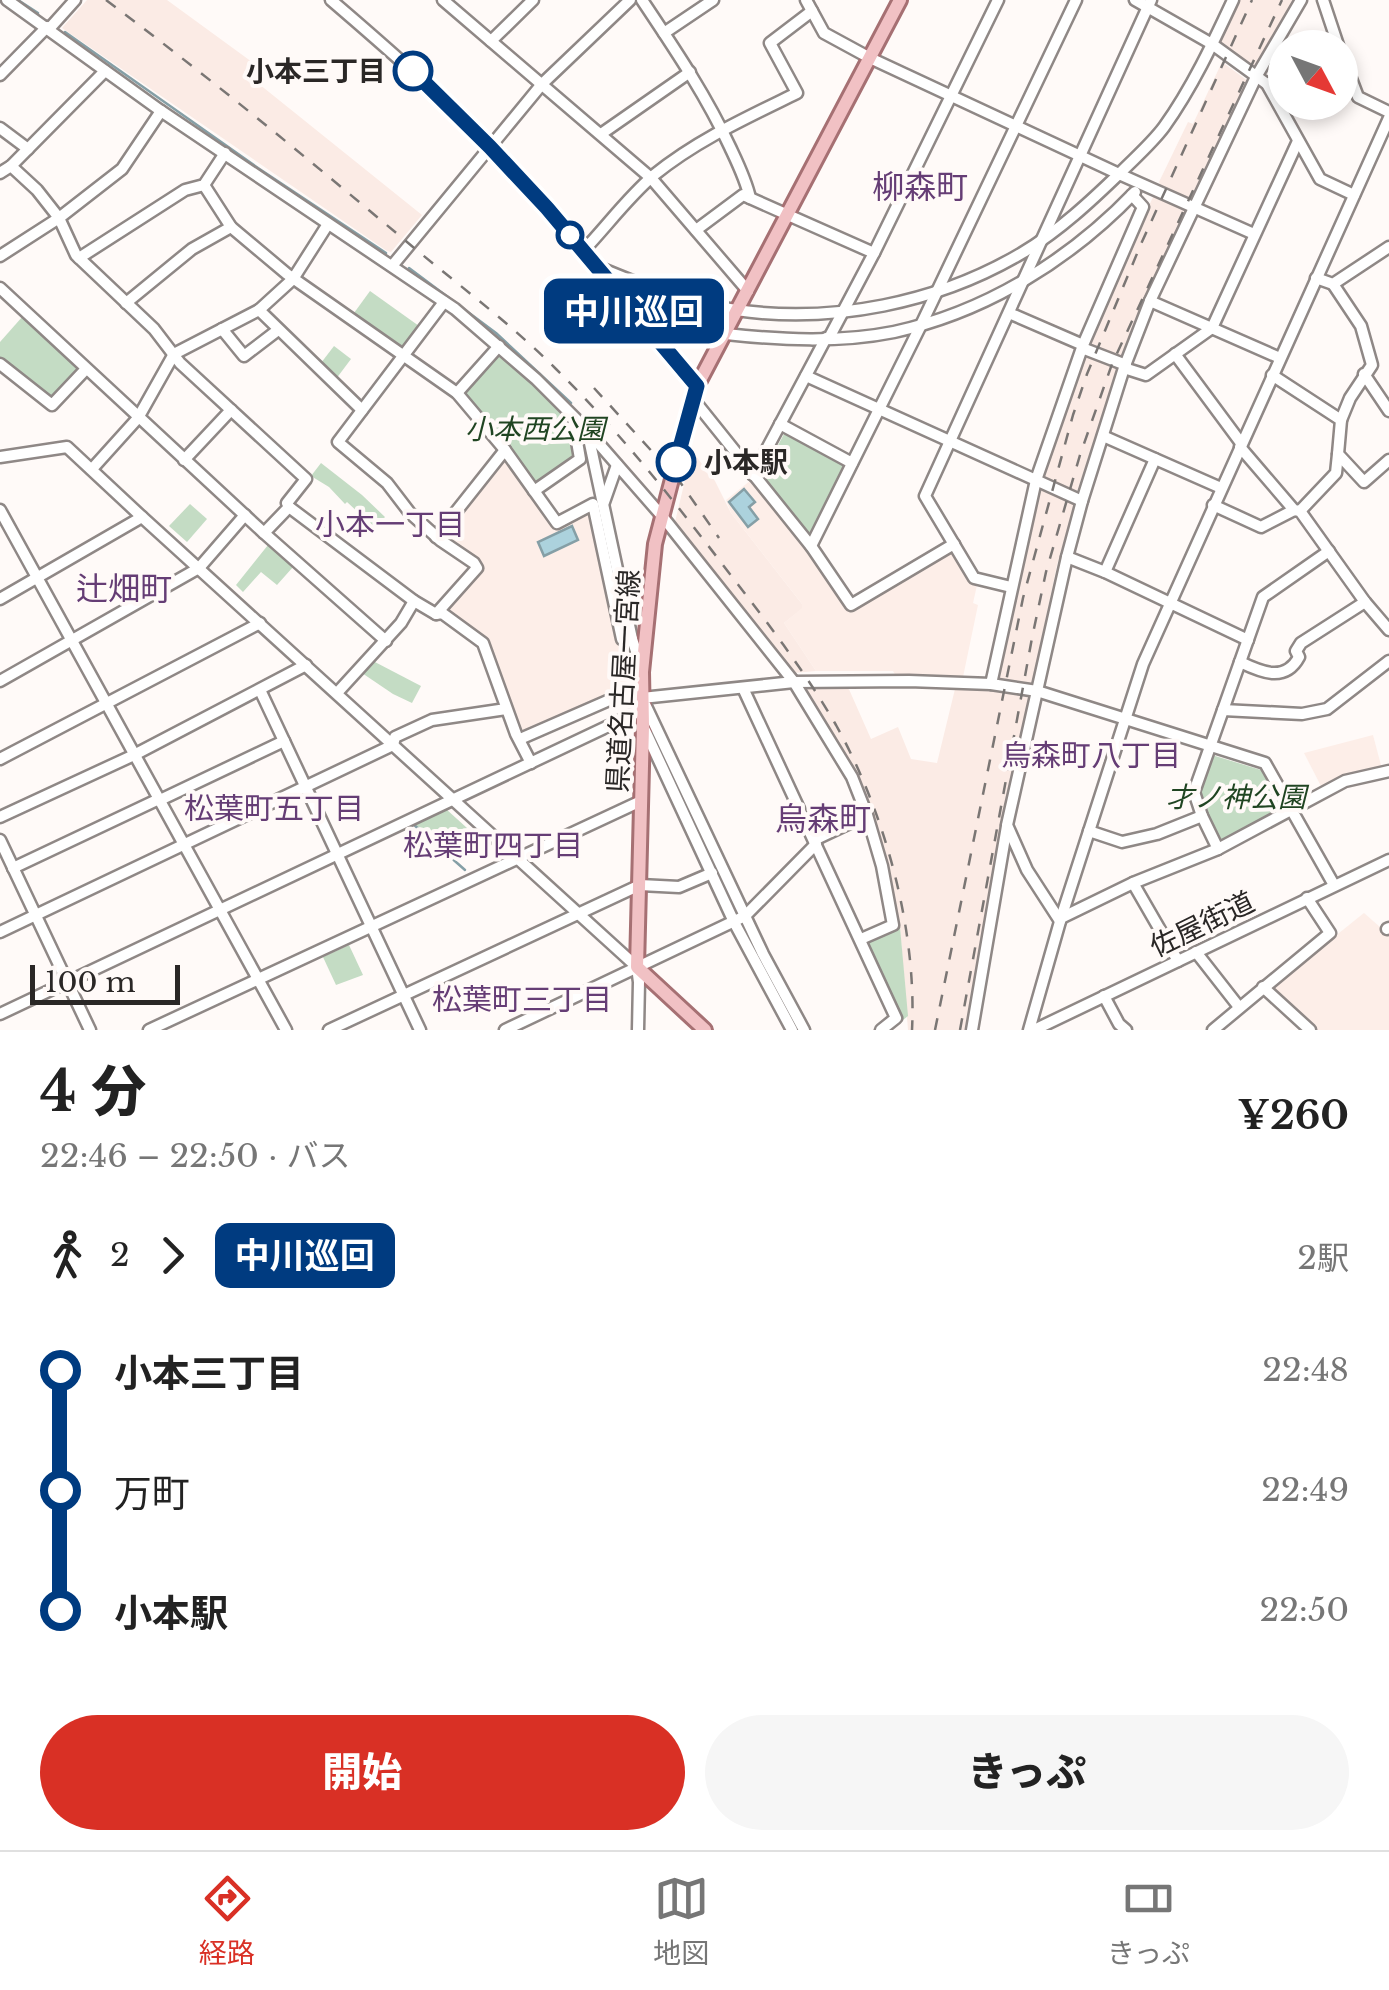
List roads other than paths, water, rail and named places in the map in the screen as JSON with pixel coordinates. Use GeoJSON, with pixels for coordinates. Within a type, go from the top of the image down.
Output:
{"type":"FeatureCollection","features":[{"type":"Feature","properties":{"kind":"main road","name":"県道名古屋一宮線"},"geometry":{"type":"LineString","coordinates":[[637,968],[642,672],[655,544],[695,393],[900,0]]}},
{"type":"Feature","properties":{"kind":"main road"},"geometry":{"type":"LineString","coordinates":[[637,968],[704,1030]]}},
{"type":"Feature","properties":{"kind":"street"},"geometry":{"type":"LineString","coordinates":[[6,0],[161,111],[444,302],[536,379],[586,429],[662,516],[794,682],[852,777],[882,866],[893,925],[860,939]]}},
{"type":"Feature","properties":{"kind":"street"},"geometry":{"type":"LineString","coordinates":[[0,74],[75,0]]}},
{"type":"Feature","properties":{"kind":"street"},"geometry":{"type":"LineString","coordinates":[[331,0],[413,70],[584,250],[811,546],[851,605],[954,544]]}},
{"type":"Feature","properties":{"kind":"street"},"geometry":{"type":"LineString","coordinates":[[442,0],[650,178],[748,291]]}},
{"type":"Feature","properties":{"kind":"street"},"geometry":{"type":"LineString","coordinates":[[491,41],[534,0]]}},
{"type":"Feature","properties":{"kind":"street"},"geometry":{"type":"LineString","coordinates":[[392,266],[542,84],[630,0]]}},
{"type":"Feature","properties":{"kind":"street"},"geometry":{"type":"LineString","coordinates":[[642,0],[690,72],[722,130],[750,198]]}},
{"type":"Feature","properties":{"kind":"street"},"geometry":{"type":"LineString","coordinates":[[664,33],[713,0]]}},
{"type":"Feature","properties":{"kind":"street"},"geometry":{"type":"LineString","coordinates":[[806,0],[824,32],[870,58],[1254,234]]}},
{"type":"Feature","properties":{"kind":"street"},"geometry":{"type":"LineString","coordinates":[[753,475],[874,253],[998,0]]}},
{"type":"Feature","properties":{"kind":"street"},"geometry":{"type":"LineString","coordinates":[[811,546],[922,325],[1076,0]]}},
{"type":"Feature","properties":{"kind":"street"},"geometry":{"type":"LineString","coordinates":[[1135,0],[1149,4],[1212,44],[1267,84],[1320,180],[1354,195]]}},
{"type":"Feature","properties":{"kind":"street"},"geometry":{"type":"LineString","coordinates":[[598,268],[656,292],[738,310],[786,314],[879,306],[972,279],[1024,252],[1094,200],[1162,129],[1184,97],[1234,0]]}},
{"type":"Feature","properties":{"kind":"street"},"geometry":{"type":"LineString","coordinates":[[972,1030],[1007,825],[1067,557],[1125,366],[1150,301],[1256,77],[1301,0]]}},
{"type":"Feature","properties":{"kind":"street"},"geometry":{"type":"LineString","coordinates":[[1323,0],[1333,30]]}},
{"type":"Feature","properties":{"kind":"street"},"geometry":{"type":"LineString","coordinates":[[1011,587],[974,578],[926,496],[1149,4]]}},
{"type":"Feature","properties":{"kind":"street"},"geometry":{"type":"LineString","coordinates":[[584,250],[650,178],[681,154],[798,93],[770,43],[812,11]]}},
{"type":"Feature","properties":{"kind":"street"},"geometry":{"type":"LineString","coordinates":[[0,173],[105,70]]}},
{"type":"Feature","properties":{"kind":"street"},"geometry":{"type":"LineString","coordinates":[[601,134],[690,72]]}},
{"type":"Feature","properties":{"kind":"street"},"geometry":{"type":"LineString","coordinates":[[1032,1030],[1060,920],[1143,664],[1389,115],[1358,97]]}},
{"type":"Feature","properties":{"kind":"street"},"geometry":{"type":"LineString","coordinates":[[0,256],[59,218],[122,169],[161,111]]}},
{"type":"Feature","properties":{"kind":"street"},"geometry":{"type":"LineString","coordinates":[[0,128],[28,149]]}},
{"type":"Feature","properties":{"kind":"street"},"geometry":{"type":"LineString","coordinates":[[1009,313],[1146,375],[1212,328],[1298,141]]}},
{"type":"Feature","properties":{"kind":"street"},"geometry":{"type":"LineString","coordinates":[[79,258],[184,190],[204,185],[225,153]]}},
{"type":"Feature","properties":{"kind":"street"},"geometry":{"type":"LineString","coordinates":[[11,166],[59,218],[79,258],[154,330],[180,363],[306,479],[287,504],[289,507],[414,602],[436,614],[442,613],[483,644],[531,764]]}},
{"type":"Feature","properties":{"kind":"street"},"geometry":{"type":"LineString","coordinates":[[726,334],[828,338],[922,325],[987,300],[1024,280],[1086,239],[1143,184]]}},
{"type":"Feature","properties":{"kind":"street"},"geometry":{"type":"LineString","coordinates":[[204,185],[231,227],[294,278],[457,393],[505,450],[557,523],[593,504],[622,639],[632,640]]}},
{"type":"Feature","properties":{"kind":"street"},"geometry":{"type":"LineString","coordinates":[[696,230],[743,195],[874,253]]}},
{"type":"Feature","properties":{"kind":"street"},"geometry":{"type":"LineString","coordinates":[[991,684],[1036,480],[1083,346],[1143,207],[1132,196]]}},
{"type":"Feature","properties":{"kind":"street"},"geometry":{"type":"LineString","coordinates":[[92,469],[138,418],[174,354],[259,310],[294,278],[328,224]]}},
{"type":"Feature","properties":{"kind":"street"},"geometry":{"type":"LineString","coordinates":[[126,303],[192,249],[231,227]]}},
{"type":"Feature","properties":{"kind":"street"},"geometry":{"type":"LineString","coordinates":[[1334,284],[1389,247]]}},
{"type":"Feature","properties":{"kind":"street"},"geometry":{"type":"LineString","coordinates":[[1213,506],[1261,527],[1297,510],[1336,473],[1341,420],[1372,365],[1361,326],[1334,284],[1316,278]]}},
{"type":"Feature","properties":{"kind":"street"},"geometry":{"type":"LineString","coordinates":[[0,288],[386,641]]}},
{"type":"Feature","properties":{"kind":"street"},"geometry":{"type":"LineString","coordinates":[[1150,301],[1280,358]]}},
{"type":"Feature","properties":{"kind":"street"},"geometry":{"type":"LineString","coordinates":[[436,614],[477,568],[436,537],[387,484],[338,442],[444,302]]}},
{"type":"Feature","properties":{"kind":"street"},"geometry":{"type":"LineString","coordinates":[[259,310],[362,410]]}},
{"type":"Feature","properties":{"kind":"street"},"geometry":{"type":"LineString","coordinates":[[222,329],[244,356],[278,330]]}},
{"type":"Feature","properties":{"kind":"street"},"geometry":{"type":"LineString","coordinates":[[457,393],[498,346]]}},
{"type":"Feature","properties":{"kind":"street"},"geometry":{"type":"LineString","coordinates":[[1175,354],[1240,445],[1297,510],[1389,630]]}},
{"type":"Feature","properties":{"kind":"street"},"geometry":{"type":"LineString","coordinates":[[0,364],[52,406],[86,369]]}},
{"type":"Feature","properties":{"kind":"street"},"geometry":{"type":"LineString","coordinates":[[1364,374],[1389,411]]}},
{"type":"Feature","properties":{"kind":"street"},"geometry":{"type":"LineString","coordinates":[[806,376],[1082,501]]}},
{"type":"Feature","properties":{"kind":"street"},"geometry":{"type":"LineString","coordinates":[[1272,376],[1341,420]]}},
{"type":"Feature","properties":{"kind":"street"},"geometry":{"type":"LineString","coordinates":[[184,460],[231,410]]}},
{"type":"Feature","properties":{"kind":"street"},"geometry":{"type":"LineString","coordinates":[[534,491],[580,459],[573,418]]}},
{"type":"Feature","properties":{"kind":"street"},"geometry":{"type":"LineString","coordinates":[[780,424],[852,463]]}},
{"type":"Feature","properties":{"kind":"street"},"geometry":{"type":"LineString","coordinates":[[586,429],[642,672]]}},
{"type":"Feature","properties":{"kind":"street"},"geometry":{"type":"LineString","coordinates":[[1103,436],[1221,488]]}},
{"type":"Feature","properties":{"kind":"street"},"geometry":{"type":"LineString","coordinates":[[0,457],[67,448],[92,469],[637,968],[638,1030]]}},
{"type":"Feature","properties":{"kind":"street"},"geometry":{"type":"LineString","coordinates":[[436,537],[505,450]]}},
{"type":"Feature","properties":{"kind":"street"},"geometry":{"type":"LineString","coordinates":[[1338,454],[1364,482],[1389,460]]}},
{"type":"Feature","properties":{"kind":"street"},"geometry":{"type":"LineString","coordinates":[[1105,572],[1155,459]]}},
{"type":"Feature","properties":{"kind":"street"},"geometry":{"type":"LineString","coordinates":[[604,502],[617,465]]}},
{"type":"Feature","properties":{"kind":"street"},"geometry":{"type":"LineString","coordinates":[[264,533],[289,507]]}},
{"type":"Feature","properties":{"kind":"street"},"geometry":{"type":"LineString","coordinates":[[0,681],[200,568],[245,515]]}},
{"type":"Feature","properties":{"kind":"street"},"geometry":{"type":"LineString","coordinates":[[0,600],[142,517]]}},
{"type":"Feature","properties":{"kind":"street"},"geometry":{"type":"LineString","coordinates":[[2,518],[286,1030]]}},
{"type":"Feature","properties":{"kind":"street"},"geometry":{"type":"LineString","coordinates":[[1218,849],[1194,792],[1263,597],[1329,552]]}},
{"type":"Feature","properties":{"kind":"street"},"geometry":{"type":"LineString","coordinates":[[1067,557],[1248,640]]}},
{"type":"Feature","properties":{"kind":"street"},"geometry":{"type":"LineString","coordinates":[[337,693],[401,624],[414,602]]}},
{"type":"Feature","properties":{"kind":"street"},"geometry":{"type":"LineString","coordinates":[[1240,662],[1265,674],[1276,674],[1296,664],[1296,651],[1302,642],[1365,602]]}},
{"type":"Feature","properties":{"kind":"street"},"geometry":{"type":"LineString","coordinates":[[0,758],[260,623]]}},
{"type":"Feature","properties":{"kind":"street"},"geometry":{"type":"LineString","coordinates":[[1223,710],[1302,714],[1327,708],[1389,661]]}},
{"type":"Feature","properties":{"kind":"street"},"geometry":{"type":"LineString","coordinates":[[0,818],[134,756],[306,665]]}},
{"type":"Feature","properties":{"kind":"street"},"geometry":{"type":"LineString","coordinates":[[0,1014],[642,712],[743,688],[794,682],[991,684],[1037,691],[1265,763],[1334,885]]}},
{"type":"Feature","properties":{"kind":"street"},"geometry":{"type":"LineString","coordinates":[[743,688],[896,1018],[881,1030]]}},
{"type":"Feature","properties":{"kind":"street"},"geometry":{"type":"LineString","coordinates":[[260,690],[420,1030]]}},
{"type":"Feature","properties":{"kind":"street"},"geometry":{"type":"LineString","coordinates":[[520,739],[630,691],[792,1030]]}},
{"type":"Feature","properties":{"kind":"street"},"geometry":{"type":"LineString","coordinates":[[0,932],[306,788],[432,720],[506,709]]}},
{"type":"Feature","properties":{"kind":"street"},"geometry":{"type":"LineString","coordinates":[[642,712],[712,873],[804,1030]]}},
{"type":"Feature","properties":{"kind":"street"},"geometry":{"type":"LineString","coordinates":[[13,868],[284,741]]}},
{"type":"Feature","properties":{"kind":"street"},"geometry":{"type":"LineString","coordinates":[[1060,920],[1132,883],[1218,849],[1346,781],[1389,771]]}},
{"type":"Feature","properties":{"kind":"street"},"geometry":{"type":"LineString","coordinates":[[149,1030],[641,801]]}},
{"type":"Feature","properties":{"kind":"street"},"geometry":{"type":"LineString","coordinates":[[505,1030],[740,919],[815,842],[867,815]]}},
{"type":"Feature","properties":{"kind":"street"},"geometry":{"type":"LineString","coordinates":[[1089,831],[1122,842],[1157,834],[1202,816]]}},
{"type":"Feature","properties":{"kind":"street"},"geometry":{"type":"LineString","coordinates":[[1007,825],[1027,870],[1060,920]]}},
{"type":"Feature","properties":{"kind":"street"},"geometry":{"type":"LineString","coordinates":[[1,846],[90,1030]]}},
{"type":"Feature","properties":{"kind":"street","name":"佐屋街道"},"geometry":{"type":"LineString","coordinates":[[1032,1030],[1389,860]]}},
{"type":"Feature","properties":{"kind":"street"},"geometry":{"type":"LineString","coordinates":[[329,1030],[640,885],[679,887],[712,873]]}},
{"type":"Feature","properties":{"kind":"street"},"geometry":{"type":"LineString","coordinates":[[1132,883],[1178,961]]}},
{"type":"Feature","properties":{"kind":"street"},"geometry":{"type":"LineString","coordinates":[[1213,1030],[1330,933],[1307,898]]}},
{"type":"Feature","properties":{"kind":"street"},"geometry":{"type":"LineString","coordinates":[[1196,952],[1239,1007]]}},
{"type":"Feature","properties":{"kind":"street"},"geometry":{"type":"LineString","coordinates":[[1263,988],[1310,1030]]}},
{"type":"Feature","properties":{"kind":"street"},"geometry":{"type":"LineString","coordinates":[[1104,996],[1120,1028]]}},
{"type":"Feature","properties":{"kind":"water"},"geometry":{"type":"Polygon","coordinates":[[[744,489],[755,502],[749,507],[758,519],[748,527],[729,502],[744,489]]]}},
{"type":"Feature","properties":{"kind":"water"},"geometry":{"type":"Polygon","coordinates":[[[572,526],[578,540],[544,556],[538,542],[572,526]]]}},
{"type":"Feature","properties":{"kind":"waterway"},"geometry":{"type":"LineString","coordinates":[[18,0],[38,13]]}},
{"type":"Feature","properties":{"kind":"waterway"},"geometry":{"type":"LineString","coordinates":[[65,32],[386,253]]}},
{"type":"Feature","properties":{"kind":"waterway"},"geometry":{"type":"LineString","coordinates":[[409,268],[496,333],[571,403]]}},
{"type":"Feature","properties":{"kind":"waterway"},"geometry":{"type":"LineString","coordinates":[[583,438],[590,466]]}},
{"type":"Feature","properties":{"kind":"waterway"},"geometry":{"type":"LineString","coordinates":[[413,824],[465,870]]}},
{"type":"Feature","properties":{"kind":"railway"},"geometry":{"type":"LineString","coordinates":[[106,0],[258,119],[520,336],[601,415],[684,514],[796,663],[854,759],[883,834],[903,912],[912,1030]]}},
{"type":"Feature","properties":{"kind":"railway"},"geometry":{"type":"LineString","coordinates":[[935,1030],[1023,598],[1073,415],[1141,244],[1252,0]]}},
{"type":"Feature","properties":{"kind":"railway"},"geometry":{"type":"LineString","coordinates":[[960,1030],[1032,638],[1046,572],[1080,455],[1112,364],[1282,0]]}},
{"type":"Feature","properties":{"kind":"railway"},"geometry":{"type":"LineString","coordinates":[[594,388],[680,482],[719,538]]}},
{"type":"Feature","properties":{"kind":"place","name":"小本三丁目"},"geometry":{"type":"Point","coordinates":[413,71]}},
{"type":"Feature","properties":{"kind":"place","name":"小本駅"},"geometry":{"type":"Point","coordinates":[676,462]}},
{"type":"Feature","properties":{"kind":"district","name":"柳森町"},"geometry":{"type":"Point","coordinates":[920,187]}},
{"type":"Feature","properties":{"kind":"district","name":"小本一丁目"},"geometry":{"type":"Point","coordinates":[390,525]}},
{"type":"Feature","properties":{"kind":"district","name":"辻畑町"},"geometry":{"type":"Point","coordinates":[124,589]}},
{"type":"Feature","properties":{"kind":"district","name":"烏森町八丁目"},"geometry":{"type":"Point","coordinates":[1091,756]}},
{"type":"Feature","properties":{"kind":"district","name":"松葉町五丁目"},"geometry":{"type":"Point","coordinates":[274,809]}},
{"type":"Feature","properties":{"kind":"district","name":"烏森町"},"geometry":{"type":"Point","coordinates":[823,819]}},
{"type":"Feature","properties":{"kind":"district","name":"松葉町四丁目"},"geometry":{"type":"Point","coordinates":[493,846]}},
{"type":"Feature","properties":{"kind":"district","name":"松葉町三丁目"},"geometry":{"type":"Point","coordinates":[522,1000]}},
{"type":"Feature","properties":{"kind":"park label","name":"小本西公園"},"geometry":{"type":"Point","coordinates":[535,429]}},
{"type":"Feature","properties":{"kind":"park label","name":"才ノ神公園"},"geometry":{"type":"Point","coordinates":[1236,797]}}]}
